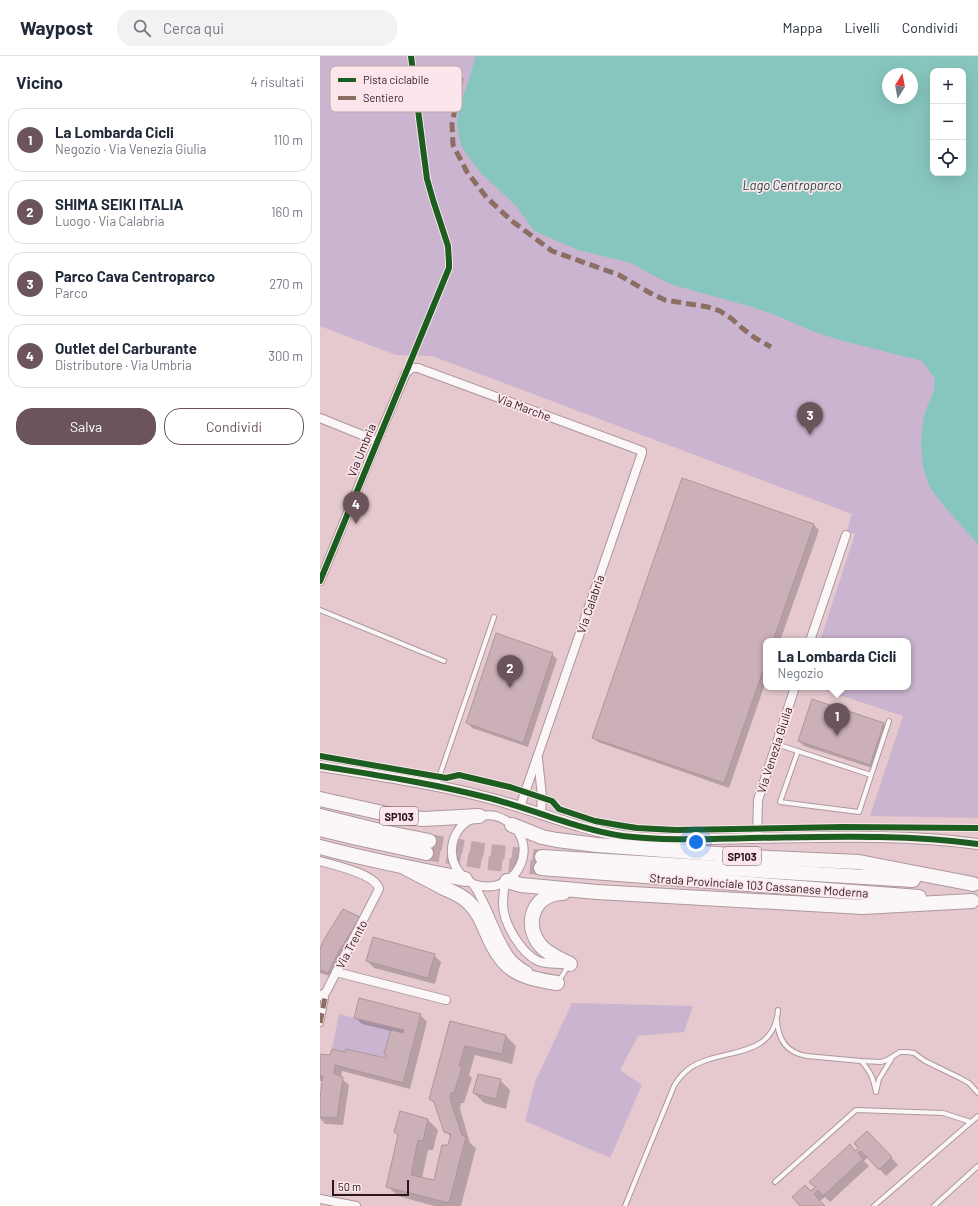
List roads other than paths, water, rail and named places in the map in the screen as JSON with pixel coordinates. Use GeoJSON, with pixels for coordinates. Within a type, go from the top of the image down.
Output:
{"type":"FeatureCollection","features":[{"type":"Feature","properties":{"kind":"highway","name":"SP103"},"geometry":{"type":"LineString","coordinates":[[320,799],[396,816],[423,819],[479,816]]}},
{"type":"Feature","properties":{"kind":"highway","name":"SP103"},"geometry":{"type":"LineString","coordinates":[[320,816],[384,832],[428,847],[357,838],[320,829]]}},
{"type":"Feature","properties":{"kind":"highway","name":"SP103"},"geometry":{"type":"LineString","coordinates":[[512,825],[542,837],[557,840],[770,858],[859,862],[976,884]]}},
{"type":"Feature","properties":{"kind":"highway"},"geometry":{"type":"LineString","coordinates":[[320,847],[469,881]]}},
{"type":"Feature","properties":{"kind":"highway","name":"Strada Provinciale 103 Cassanese Moderna"},"geometry":{"type":"LineString","coordinates":[[975,901],[815,888],[541,862],[976,884]]}},
{"type":"Feature","properties":{"kind":"highway"},"geometry":{"type":"LineString","coordinates":[[404,867],[466,900],[482,919],[490,940],[507,966],[520,975],[557,983]]}},
{"type":"Feature","properties":{"kind":"highway","name":"SP103"},"geometry":{"type":"LineString","coordinates":[[506,882],[521,885],[596,892],[863,907],[975,901]]}},
{"type":"Feature","properties":{"kind":"highway","name":"SP103"},"geometry":{"type":"LineString","coordinates":[[570,964],[542,947],[535,939],[531,924],[533,911],[544,898],[555,893],[596,892]]}},
{"type":"Feature","properties":{"kind":"street","name":"Via Marche"},"geometry":{"type":"LineString","coordinates":[[406,373],[412,368],[418,368],[642,451]]}},
{"type":"Feature","properties":{"kind":"street","name":"Via Umbria"},"geometry":{"type":"LineString","coordinates":[[320,580],[406,373]]}},
{"type":"Feature","properties":{"kind":"street"},"geometry":{"type":"LineString","coordinates":[[320,418],[377,441]]}},
{"type":"Feature","properties":{"kind":"street","name":"Via Calabria"},"geometry":{"type":"LineString","coordinates":[[520,807],[642,451]]}},
{"type":"Feature","properties":{"kind":"street"},"geometry":{"type":"LineString","coordinates":[[811,638],[846,535]]}},
{"type":"Feature","properties":{"kind":"street","name":"Via Venezia Giulia"},"geometry":{"type":"LineString","coordinates":[[757,838],[758,800],[794,690]]}},
{"type":"Feature","properties":{"kind":"street","name":"Via Calabria"},"geometry":{"type":"LineString","coordinates":[[538,758],[542,796],[541,813]]}},
{"type":"Feature","properties":{"kind":"street"},"geometry":{"type":"LineString","coordinates":[[320,766],[436,786],[485,797],[580,826],[623,836],[676,840],[843,836],[905,837],[978,844]]}},
{"type":"Feature","properties":{"kind":"street"},"geometry":{"type":"LineString","coordinates":[[469,881],[479,886],[488,887],[498,885],[506,882],[517,871],[523,856],[521,838],[512,825],[504,819],[495,816],[479,816],[462,826],[452,843],[454,862],[458,871],[469,881],[485,905],[505,947],[513,960],[530,972],[557,983]]}},
{"type":"Feature","properties":{"kind":"street","name":"Via Trento"},"geometry":{"type":"LineString","coordinates":[[320,861],[360,874],[376,883],[379,890],[336,972],[322,995]]}},
{"type":"Feature","properties":{"kind":"street"},"geometry":{"type":"LineString","coordinates":[[506,882],[503,904],[505,918],[514,936],[524,950],[532,957],[542,962],[570,964]]}},
{"type":"Feature","properties":{"kind":"street"},"geometry":{"type":"LineString","coordinates":[[336,972],[446,1000]]}},
{"type":"Feature","properties":{"kind":"street"},"geometry":{"type":"LineString","coordinates":[[320,1023],[325,998],[322,995]]}},
{"type":"Feature","properties":{"kind":"street"},"geometry":{"type":"LineString","coordinates":[[320,1200],[341,1205],[356,1206]]}},
{"type":"Feature","properties":{"kind":"lane"},"geometry":{"type":"LineString","coordinates":[[320,610],[444,661]]}},
{"type":"Feature","properties":{"kind":"lane"},"geometry":{"type":"LineString","coordinates":[[436,786],[494,617]]}},
{"type":"Feature","properties":{"kind":"lane"},"geometry":{"type":"LineString","coordinates":[[798,751],[780,802],[859,812],[888,721]]}},
{"type":"Feature","properties":{"kind":"lane"},"geometry":{"type":"LineString","coordinates":[[776,744],[871,775]]}},
{"type":"Feature","properties":{"kind":"lane"},"geometry":{"type":"LineString","coordinates":[[557,983],[570,964]]}},
{"type":"Feature","properties":{"kind":"lane"},"geometry":{"type":"LineString","coordinates":[[625,1206],[674,1086],[681,1076],[695,1065],[750,1048],[761,1043],[772,1032],[778,1010]]}},
{"type":"Feature","properties":{"kind":"lane"},"geometry":{"type":"LineString","coordinates":[[777,1016],[779,1035],[786,1045],[796,1053],[807,1056],[861,1062],[881,1062],[900,1052],[914,1053],[925,1061],[969,1083],[978,1093]]}},
{"type":"Feature","properties":{"kind":"lane"},"geometry":{"type":"LineString","coordinates":[[861,1062],[868,1069],[873,1078],[876,1092],[879,1079],[893,1056]]}},
{"type":"Feature","properties":{"kind":"lane"},"geometry":{"type":"LineString","coordinates":[[775,1182],[856,1110],[943,1113],[971,1122]]}},
{"type":"Feature","properties":{"kind":"lane"},"geometry":{"type":"LineString","coordinates":[[874,1206],[978,1116]]}},
{"type":"Feature","properties":{"kind":"lane"},"geometry":{"type":"LineString","coordinates":[[934,1206],[978,1166]]}},
{"type":"Feature","properties":{"kind":"water","name":"Lago Centroparco"},"geometry":{"type":"Polygon","coordinates":[[[476,56],[978,56],[978,544],[943,505],[929,486],[923,466],[921,443],[923,419],[934,391],[935,379],[922,361],[840,340],[812,331],[778,316],[752,307],[673,285],[631,263],[578,250],[537,232],[533,229],[516,206],[481,173],[461,145],[457,122],[458,114],[459,112],[462,112],[462,101],[476,56]]]}},
{"type":"Feature","properties":{"kind":"tunnel"},"geometry":{"type":"LineString","coordinates":[[429,841],[489,851],[542,857]]}},
{"type":"Feature","properties":{"kind":"tunnel"},"geometry":{"type":"LineString","coordinates":[[426,853],[488,863],[541,868]]}},
{"type":"Feature","properties":{"kind":"place","name":"Parco Cava Centroparco"},"geometry":{"type":"Point","coordinates":[810,435]}},
{"type":"Feature","properties":{"kind":"place","name":"Outlet del Carburante"},"geometry":{"type":"Point","coordinates":[356,524]}},
{"type":"Feature","properties":{"kind":"place","name":"SHIMA SEIKI ITALIA"},"geometry":{"type":"Point","coordinates":[510,688]}},
{"type":"Feature","properties":{"kind":"place","name":"La Lombarda Cicli"},"geometry":{"type":"Point","coordinates":[837,736]}}]}
